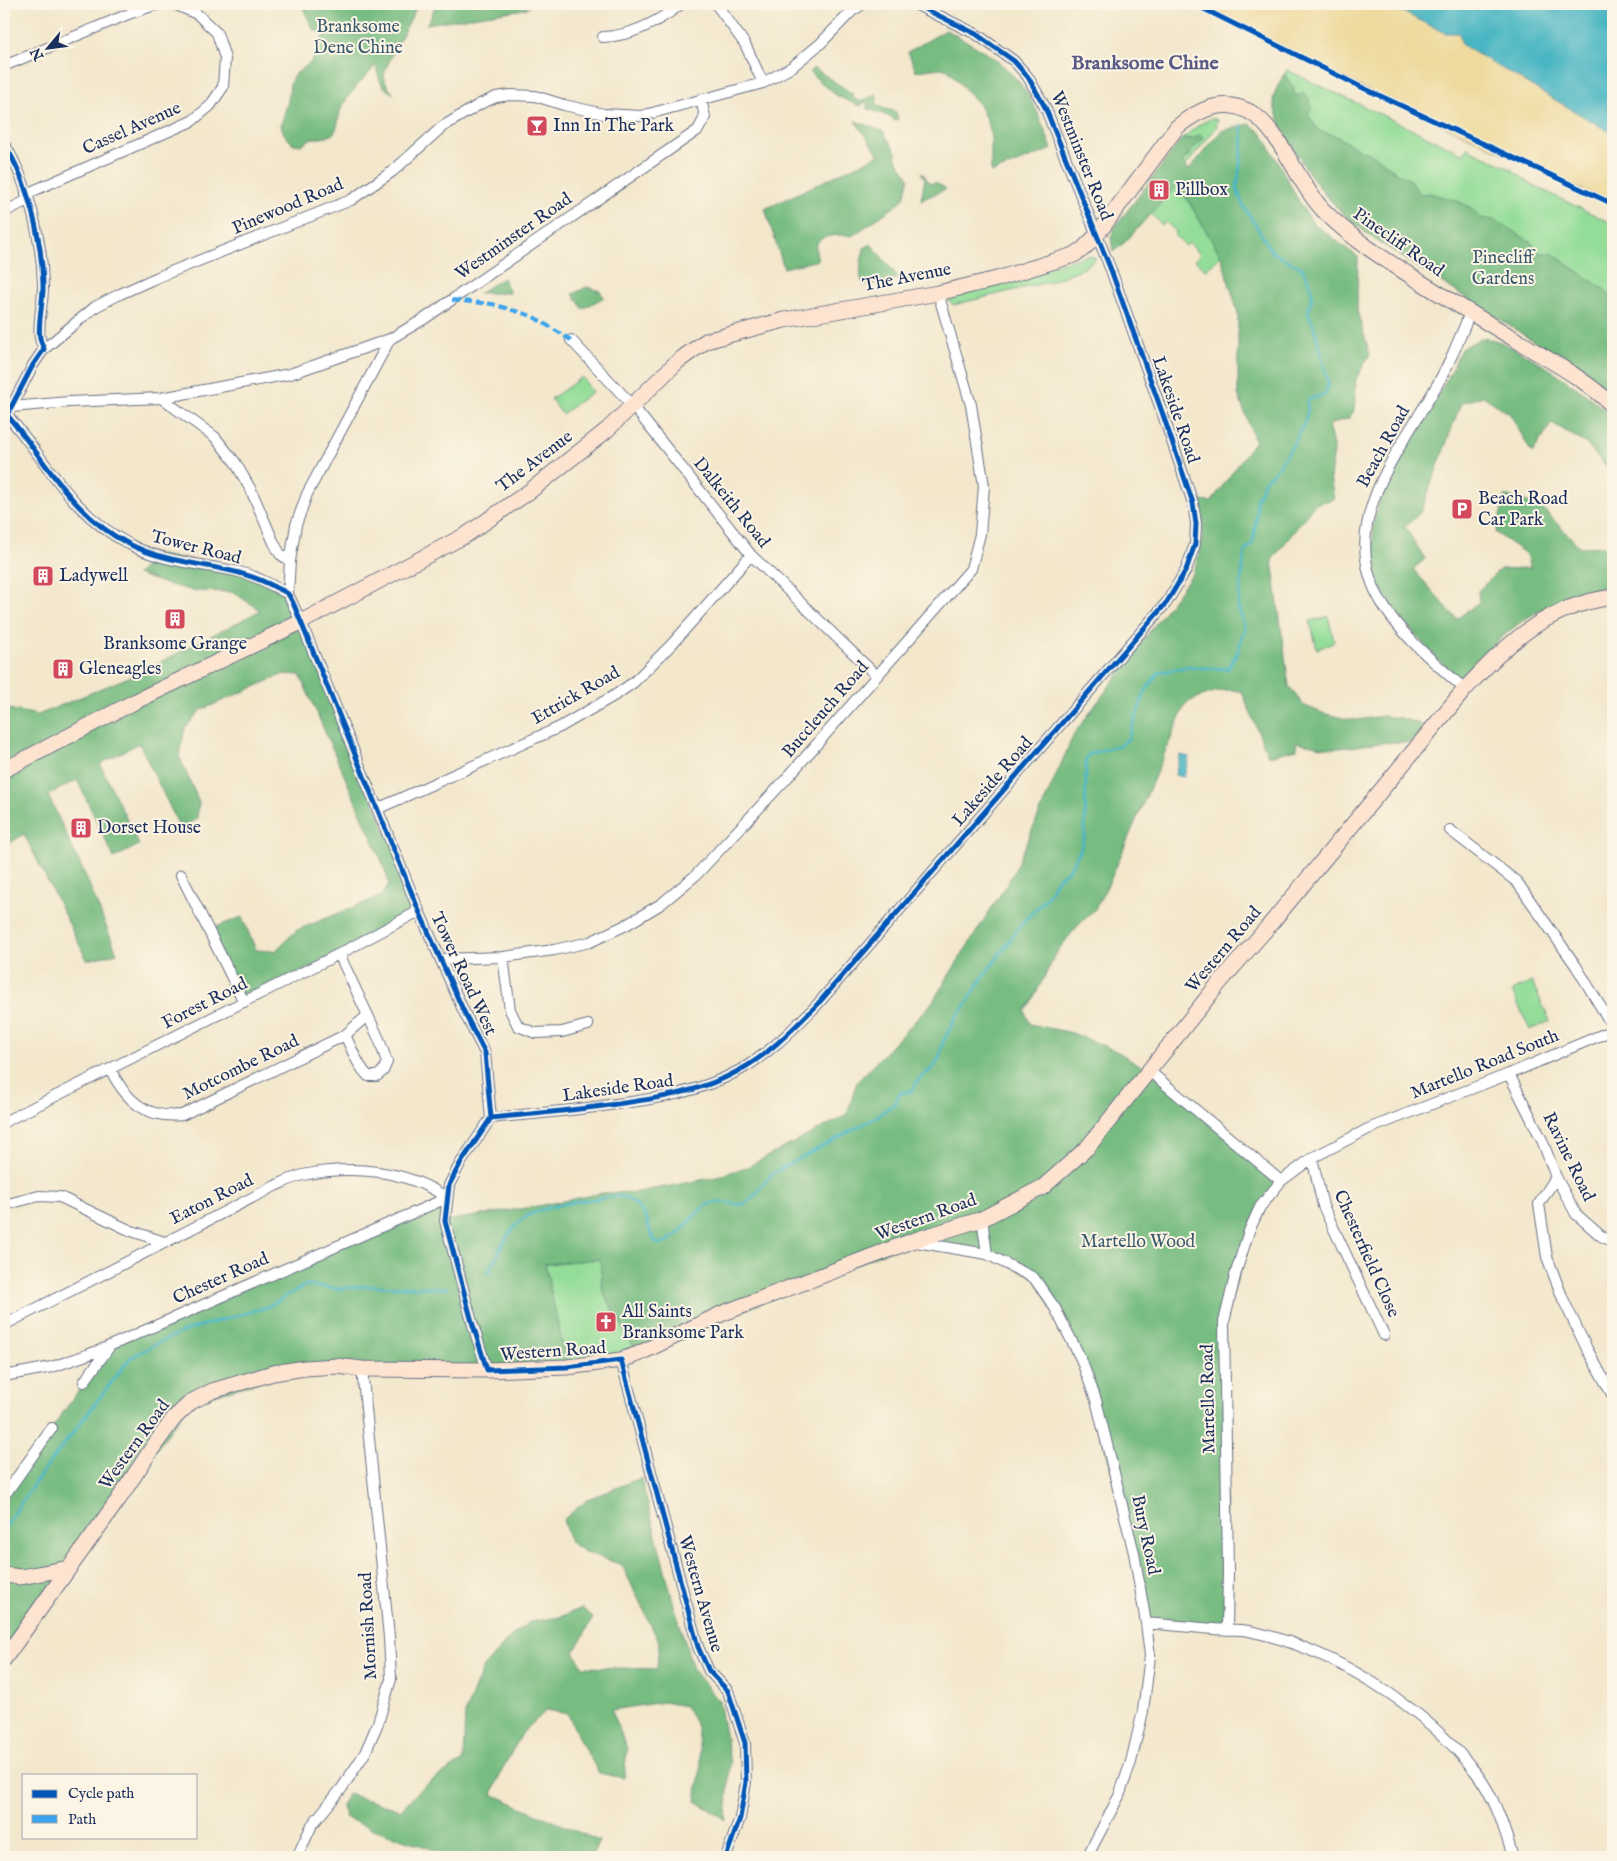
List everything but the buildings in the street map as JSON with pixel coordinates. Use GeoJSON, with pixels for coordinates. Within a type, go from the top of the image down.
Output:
{"type":"FeatureCollection","features":[{"type":"Feature","properties":{"kind":"street"},"geometry":{"type":"LineString","coordinates":[[4,66],[131,13],[158,4]]}},
{"type":"Feature","properties":{"kind":"street","name":"Cassel Avenue"},"geometry":{"type":"LineString","coordinates":[[4,212],[27,197],[192,121],[210,106],[223,87],[225,58],[217,33],[196,14],[174,4]]}},
{"type":"Feature","properties":{"kind":"street"},"geometry":{"type":"LineString","coordinates":[[603,37],[617,37],[638,30],[664,17],[681,4]]}},
{"type":"Feature","properties":{"kind":"street"},"geometry":{"type":"LineString","coordinates":[[716,4],[745,44],[763,83]]}},
{"type":"Feature","properties":{"kind":"street"},"geometry":{"type":"LineString","coordinates":[[701,99],[763,83],[792,68],[821,43],[852,11],[863,4]]}},
{"type":"Feature","properties":{"kind":"street","name":"Westminster Road"},"geometry":{"type":"LineString","coordinates":[[915,4],[976,34],[1014,61],[1028,77],[1044,107],[1096,236]]}},
{"type":"Feature","properties":{"kind":"street","name":"Pinewood Road"},"geometry":{"type":"LineString","coordinates":[[7,414],[33,365],[44,349],[95,307],[120,294],[351,200],[393,171],[433,134],[453,119],[480,104],[496,97],[510,95],[535,96],[604,114],[641,116],[701,99]]}},
{"type":"Feature","properties":{"kind":"street","name":"Westminster Road"},"geometry":{"type":"LineString","coordinates":[[7,414],[68,402],[161,398],[290,374],[390,339],[430,316],[698,130],[705,117],[701,99]]}},
{"type":"Feature","properties":{"kind":"street","name":"Pinecliff Road"},"geometry":{"type":"LineString","coordinates":[[1096,236],[1177,127],[1189,117],[1212,106],[1236,107],[1256,116],[1272,130],[1306,190],[1339,226],[1383,259],[1582,380],[1613,406]]}},
{"type":"Feature","properties":{"kind":"street"},"geometry":{"type":"LineString","coordinates":[[4,144],[16,166],[40,243],[44,285],[39,337],[44,349]]}},
{"type":"Feature","properties":{"kind":"street","name":"The Avenue"},"geometry":{"type":"LineString","coordinates":[[4,770],[136,701],[301,622],[466,535],[530,491],[607,430],[678,361],[706,341],[784,320],[938,293],[997,279],[1063,260],[1083,249],[1096,236]]}},
{"type":"Feature","properties":{"kind":"street","name":"Lakeside Road"},"geometry":{"type":"LineString","coordinates":[[491,1118],[566,1111],[658,1099],[698,1090],[741,1070],[787,1035],[816,1006],[1167,602],[1186,570],[1195,544],[1196,524],[1193,503],[1124,304],[1096,236]]}},
{"type":"Feature","properties":{"kind":"street","name":"Buccleuch Road"},"geometry":{"type":"LineString","coordinates":[[441,959],[503,957],[554,950],[590,942],[626,925],[661,904],[696,875],[787,778],[972,570],[980,534],[984,486],[971,405],[938,293]]}},
{"type":"Feature","properties":{"kind":"street","name":"Beach Road"},"geometry":{"type":"LineString","coordinates":[[1465,688],[1425,655],[1392,618],[1373,588],[1366,558],[1366,533],[1372,500],[1381,479],[1444,373],[1470,313]]}},
{"type":"Feature","properties":{"kind":"street"},"geometry":{"type":"LineString","coordinates":[[288,594],[290,561],[296,525],[307,494],[390,339]]}},
{"type":"Feature","properties":{"kind":"street","name":"Dalkeith Road"},"geometry":{"type":"LineString","coordinates":[[571,340],[633,406],[751,555],[877,676]]}},
{"type":"Feature","properties":{"kind":"street"},"geometry":{"type":"LineString","coordinates":[[161,398],[215,437],[236,462],[280,554],[290,561]]}},
{"type":"Feature","properties":{"kind":"street","name":"Tower Road"},"geometry":{"type":"LineString","coordinates":[[7,414],[69,497],[99,526],[130,545],[169,559],[241,573],[267,582],[288,594]]}},
{"type":"Feature","properties":{"kind":"street","name":"Ettrick Road"},"geometry":{"type":"LineString","coordinates":[[377,809],[560,727],[617,694],[634,682],[672,644],[751,555]]}},
{"type":"Feature","properties":{"kind":"street","name":"Tower Road West"},"geometry":{"type":"LineString","coordinates":[[288,594],[419,911],[464,1012],[485,1053],[491,1118]]}},
{"type":"Feature","properties":{"kind":"street","name":"Western Road"},"geometry":{"type":"LineString","coordinates":[[4,1659],[118,1500],[150,1450],[174,1418],[191,1402],[212,1390],[273,1373],[305,1368],[337,1366],[362,1369],[488,1370],[567,1367],[621,1360],[638,1354],[721,1314],[912,1242],[982,1218],[1043,1187],[1087,1148],[1148,1070],[1465,688],[1499,652],[1532,626],[1551,614],[1594,599],[1613,597]]}},
{"type":"Feature","properties":{"kind":"street"},"geometry":{"type":"LineString","coordinates":[[1450,830],[1517,882],[1576,966],[1613,1028]]}},
{"type":"Feature","properties":{"kind":"street"},"geometry":{"type":"LineString","coordinates":[[181,875],[244,1002]]}},
{"type":"Feature","properties":{"kind":"street","name":"Forest Road"},"geometry":{"type":"LineString","coordinates":[[4,1122],[339,954],[419,911]]}},
{"type":"Feature","properties":{"kind":"street"},"geometry":{"type":"LineString","coordinates":[[339,954],[379,1039],[387,1062],[383,1071],[377,1076],[368,1076],[361,1069],[345,1036]]}},
{"type":"Feature","properties":{"kind":"street"},"geometry":{"type":"LineString","coordinates":[[503,957],[510,1010],[518,1026],[535,1033],[562,1032],[588,1025]]}},
{"type":"Feature","properties":{"kind":"street","name":"Motcombe Road"},"geometry":{"type":"LineString","coordinates":[[110,1069],[119,1086],[134,1103],[159,1115],[182,1115],[345,1036],[368,1015]]}},
{"type":"Feature","properties":{"kind":"street","name":"Martello Road South"},"geometry":{"type":"LineString","coordinates":[[1368,1128],[1509,1074],[1613,1028]]}},
{"type":"Feature","properties":{"kind":"street"},"geometry":{"type":"LineString","coordinates":[[1148,1070],[1281,1181]]}},
{"type":"Feature","properties":{"kind":"street","name":"Ravine Road"},"geometry":{"type":"LineString","coordinates":[[1509,1074],[1542,1140],[1556,1176],[1576,1214],[1601,1236],[1613,1242]]}},
{"type":"Feature","properties":{"kind":"street"},"geometry":{"type":"LineString","coordinates":[[488,1370],[472,1322],[445,1221],[449,1185],[460,1164],[491,1118]]}},
{"type":"Feature","properties":{"kind":"street","name":"Martello Road"},"geometry":{"type":"LineString","coordinates":[[1227,1630],[1228,1570],[1224,1322],[1236,1272],[1249,1231],[1260,1207],[1281,1181],[1312,1158],[1368,1128]]}},
{"type":"Feature","properties":{"kind":"street","name":"Chesterfield Close"},"geometry":{"type":"LineString","coordinates":[[1312,1158],[1323,1206],[1384,1335]]}},
{"type":"Feature","properties":{"kind":"street","name":"Eaton Road"},"geometry":{"type":"LineString","coordinates":[[4,1325],[164,1242],[275,1186],[301,1175],[347,1169],[395,1174],[432,1188],[447,1198]]}},
{"type":"Feature","properties":{"kind":"street"},"geometry":{"type":"LineString","coordinates":[[1556,1176],[1539,1204],[1547,1257],[1563,1299],[1613,1396]]}},
{"type":"Feature","properties":{"kind":"street"},"geometry":{"type":"LineString","coordinates":[[4,1205],[39,1196],[60,1197],[129,1230],[164,1242]]}},
{"type":"Feature","properties":{"kind":"street","name":"Chester Road"},"geometry":{"type":"LineString","coordinates":[[4,1376],[52,1367],[110,1346],[447,1198]]}},
{"type":"Feature","properties":{"kind":"street"},"geometry":{"type":"LineString","coordinates":[[982,1218],[987,1254]]}},
{"type":"Feature","properties":{"kind":"street","name":"Bury Road"},"geometry":{"type":"LineString","coordinates":[[912,1242],[987,1254],[1034,1278],[1055,1308],[1081,1359],[1096,1400],[1134,1553],[1150,1656],[1143,1711],[1131,1762],[1119,1796],[1086,1857]]}},
{"type":"Feature","properties":{"kind":"street"},"geometry":{"type":"LineString","coordinates":[[84,1382],[110,1346]]}},
{"type":"Feature","properties":{"kind":"street","name":"Western Avenue"},"geometry":{"type":"LineString","coordinates":[[621,1360],[698,1647],[709,1671],[728,1691],[745,1743],[746,1782],[740,1818],[726,1857]]}},
{"type":"Feature","properties":{"kind":"street","name":"Mornish Road"},"geometry":{"type":"LineString","coordinates":[[297,1857],[312,1826],[342,1788],[365,1753],[378,1723],[391,1679],[389,1637],[362,1369]]}},
{"type":"Feature","properties":{"kind":"street"},"geometry":{"type":"LineString","coordinates":[[4,1496],[52,1428]]}},
{"type":"Feature","properties":{"kind":"street"},"geometry":{"type":"LineString","coordinates":[[4,1575],[21,1577],[69,1568]]}},
{"type":"Feature","properties":{"kind":"street"},"geometry":{"type":"LineString","coordinates":[[1146,1623],[1248,1631],[1297,1646],[1354,1671],[1410,1708],[1448,1742],[1478,1775],[1500,1812],[1513,1857]]}},
{"type":"Feature","properties":{"kind":"green space","name":"Branksome Dene Chine"},"geometry":{"type":"Polygon","coordinates":[[[301,4],[418,4],[385,71],[385,82],[394,94],[383,86],[375,66],[344,103],[337,128],[334,132],[330,136],[323,138],[312,138],[301,145],[294,144],[289,140],[284,134],[281,125],[293,76],[311,62],[324,35],[313,29],[301,4]]]}},
{"type":"Feature","properties":{"kind":"green space"},"geometry":{"type":"Polygon","coordinates":[[[436,4],[533,4],[525,9],[426,24],[436,4]]]}},
{"type":"Feature","properties":{"kind":"green space"},"geometry":{"type":"Polygon","coordinates":[[[946,30],[999,62],[1017,80],[1033,104],[1052,149],[991,173],[991,137],[987,121],[979,105],[948,70],[941,68],[916,71],[908,52],[946,30]]]}},
{"type":"Feature","properties":{"kind":"green space"},"geometry":{"type":"Polygon","coordinates":[[[814,68],[853,94],[853,97],[860,102],[876,94],[878,106],[880,105],[883,108],[896,112],[898,119],[894,121],[893,118],[866,108],[868,105],[865,102],[860,106],[837,96],[809,72],[814,68]]]}},
{"type":"Feature","properties":{"kind":"green space","name":"Pinecliff Gardens"},"geometry":{"type":"Polygon","coordinates":[[[1287,70],[1464,154],[1467,148],[1511,169],[1532,185],[1613,224],[1613,392],[1373,238],[1346,217],[1325,195],[1307,170],[1291,144],[1276,112],[1273,98],[1287,70]]]}},
{"type":"Feature","properties":{"kind":"green space","name":"Pinecliff Gardens"},"geometry":{"type":"Polygon","coordinates":[[[1284,74],[1294,88],[1293,93],[1299,96],[1303,92],[1309,99],[1312,109],[1308,115],[1319,131],[1336,136],[1360,150],[1374,155],[1397,173],[1409,179],[1419,193],[1429,193],[1458,201],[1471,208],[1480,218],[1495,220],[1531,242],[1539,253],[1552,253],[1609,293],[1613,304],[1613,392],[1373,238],[1346,215],[1312,178],[1279,120],[1274,96],[1284,74]]]}},
{"type":"Feature","properties":{"kind":"green space"},"geometry":{"type":"Polygon","coordinates":[[[1212,118],[1218,120],[1216,128],[1184,168],[1182,162],[1191,153],[1193,139],[1182,139],[1200,124],[1212,118]]]}},
{"type":"Feature","properties":{"kind":"green space"},"geometry":{"type":"Polygon","coordinates":[[[855,121],[883,131],[897,154],[895,156],[909,178],[904,198],[897,205],[852,236],[833,235],[820,240],[816,247],[818,260],[784,268],[765,209],[879,155],[855,121]]]}},
{"type":"Feature","properties":{"kind":"green space","name":"Martello Wood"},"geometry":{"type":"Polygon","coordinates":[[[1249,124],[1262,133],[1302,207],[1313,223],[1358,257],[1357,311],[1370,354],[1356,379],[1354,411],[1349,418],[1331,424],[1329,428],[1334,451],[1330,477],[1334,499],[1315,504],[1272,560],[1289,686],[1303,705],[1322,713],[1357,720],[1383,716],[1401,718],[1425,726],[1410,743],[1383,743],[1334,748],[1296,742],[1297,749],[1268,756],[1242,692],[1235,690],[1220,691],[1206,694],[1186,703],[1110,881],[1095,909],[1058,950],[1025,1011],[1030,1024],[1072,1033],[1120,1053],[1148,1070],[1281,1181],[1260,1207],[1224,1322],[1227,1630],[1146,1623],[1134,1553],[1081,1359],[1035,1278],[987,1254],[912,1241],[638,1354],[603,1292],[600,1259],[545,1264],[567,1367],[305,1368],[191,1402],[4,1659],[4,1496],[110,1346],[447,1198],[445,1221],[603,1193],[638,1192],[717,1177],[749,1166],[847,1115],[857,1082],[931,1004],[1013,874],[1074,734],[1193,573],[1202,538],[1201,501],[1211,502],[1255,441],[1238,394],[1238,313],[1221,256],[1178,184],[1126,241],[1113,252],[1111,238],[1115,227],[1182,139],[1193,139],[1199,135],[1203,137],[1182,162],[1188,171],[1221,131],[1249,124]]]}},
{"type":"Feature","properties":{"kind":"green space"},"geometry":{"type":"Polygon","coordinates":[[[922,172],[930,184],[935,182],[946,189],[921,200],[925,178],[922,172]]]}},
{"type":"Feature","properties":{"kind":"green space"},"geometry":{"type":"Polygon","coordinates":[[[1178,184],[1221,256],[1206,270],[1195,260],[1200,254],[1189,243],[1186,246],[1174,235],[1176,232],[1166,222],[1162,225],[1151,214],[1178,184]]]}},
{"type":"Feature","properties":{"kind":"green space"},"geometry":{"type":"Polygon","coordinates":[[[871,244],[899,278],[864,285],[860,272],[861,262],[864,248],[871,244]]]}},
{"type":"Feature","properties":{"kind":"green space"},"geometry":{"type":"Polygon","coordinates":[[[1089,255],[1096,258],[1084,268],[1052,281],[953,305],[948,299],[950,295],[1089,255]]]}},
{"type":"Feature","properties":{"kind":"green space"},"geometry":{"type":"Polygon","coordinates":[[[503,278],[510,293],[479,293],[503,278]]]}},
{"type":"Feature","properties":{"kind":"green space"},"geometry":{"type":"Polygon","coordinates":[[[587,287],[600,291],[604,297],[583,309],[573,294],[587,287]]]}},
{"type":"Feature","properties":{"kind":"green space"},"geometry":{"type":"Polygon","coordinates":[[[1481,338],[1500,342],[1530,357],[1573,385],[1613,417],[1613,474],[1585,443],[1552,423],[1532,453],[1510,414],[1483,396],[1461,403],[1421,512],[1405,527],[1425,559],[1413,569],[1457,619],[1479,602],[1478,591],[1500,569],[1530,568],[1526,554],[1496,533],[1505,496],[1539,505],[1580,547],[1613,546],[1613,586],[1563,601],[1539,611],[1503,636],[1464,676],[1457,675],[1438,660],[1396,613],[1377,581],[1372,552],[1374,522],[1380,500],[1389,479],[1451,372],[1461,349],[1481,338]]]}},
{"type":"Feature","properties":{"kind":"green space"},"geometry":{"type":"Polygon","coordinates":[[[582,377],[592,392],[562,414],[551,399],[582,377]]]}},
{"type":"Feature","properties":{"kind":"green space"},"geometry":{"type":"Polygon","coordinates":[[[157,554],[241,573],[288,594],[419,911],[244,1002],[208,930],[242,917],[256,950],[275,951],[297,930],[381,896],[389,885],[384,866],[300,675],[284,674],[201,710],[185,728],[179,756],[199,802],[197,819],[180,828],[139,743],[100,764],[139,845],[114,858],[77,780],[48,795],[86,877],[117,953],[87,960],[24,834],[4,847],[4,708],[38,715],[143,671],[260,610],[233,592],[195,591],[137,574],[157,554]]]}},
{"type":"Feature","properties":{"kind":"green space"},"geometry":{"type":"Polygon","coordinates":[[[1328,616],[1334,641],[1317,649],[1310,621],[1328,616]]]}},
{"type":"Feature","properties":{"kind":"green space"},"geometry":{"type":"Polygon","coordinates":[[[1532,982],[1550,1021],[1530,1030],[1512,991],[1532,982]]]}},
{"type":"Feature","properties":{"kind":"green space"},"geometry":{"type":"Polygon","coordinates":[[[600,1258],[603,1292],[638,1354],[567,1367],[545,1264],[600,1258]]]}},
{"type":"Feature","properties":{"kind":"green space"},"geometry":{"type":"Polygon","coordinates":[[[641,1478],[693,1669],[719,1701],[730,1762],[726,1820],[696,1801],[701,1764],[697,1727],[685,1706],[663,1702],[612,1710],[627,1749],[624,1778],[599,1773],[578,1737],[568,1714],[547,1710],[523,1732],[504,1766],[492,1794],[599,1841],[591,1857],[439,1857],[441,1852],[346,1818],[341,1805],[348,1794],[400,1810],[425,1785],[463,1761],[465,1713],[483,1668],[510,1637],[529,1622],[560,1617],[582,1608],[593,1618],[574,1652],[583,1667],[657,1669],[659,1642],[622,1565],[583,1551],[570,1542],[563,1520],[588,1499],[641,1478]]]}},
{"type":"Feature","properties":{"kind":"sand"},"geometry":{"type":"Polygon","coordinates":[[[1194,4],[1434,4],[1613,107],[1613,204],[1359,86],[1194,4]]]}},
{"type":"Feature","properties":{"kind":"water"},"geometry":{"type":"Polygon","coordinates":[[[1387,4],[1613,4],[1613,134],[1462,45],[1459,33],[1445,33],[1387,4]]]}},
{"type":"Feature","properties":{"kind":"water"},"geometry":{"type":"Polygon","coordinates":[[[1180,755],[1189,757],[1184,777],[1175,775],[1180,755]]]}},
{"type":"Feature","properties":{"kind":"waterway"},"geometry":{"type":"LineString","coordinates":[[488,1274],[507,1237],[517,1224],[543,1209],[569,1203],[619,1196],[624,1197],[633,1202],[643,1214],[652,1237],[656,1242],[659,1244],[667,1241],[681,1231],[705,1207],[717,1202],[741,1204],[749,1201],[775,1172],[873,1119],[894,1104],[900,1093],[912,1091],[918,1080],[934,1067],[939,1058],[943,1042],[957,1015],[966,1005],[979,983],[1020,926],[1047,897],[1057,879],[1068,871],[1080,851],[1085,834],[1086,759],[1089,754],[1121,745],[1128,739],[1145,692],[1158,673],[1186,667],[1228,669],[1238,651],[1245,628],[1238,606],[1245,551],[1253,543],[1257,512],[1256,501],[1265,480],[1275,471],[1293,445],[1305,421],[1308,409],[1307,402],[1310,399],[1324,395],[1328,382],[1314,327],[1308,313],[1312,298],[1311,286],[1302,268],[1273,253],[1243,205],[1237,189],[1243,139],[1241,125]]}},
{"type":"Feature","properties":{"kind":"waterway"},"geometry":{"type":"LineString","coordinates":[[4,1529],[33,1485],[130,1358],[190,1329],[267,1307],[306,1285],[340,1289],[364,1286],[447,1288]]}},
{"type":"Feature","properties":{"kind":"marked path"},"geometry":{"type":"LineString","coordinates":[[452,300],[492,304],[532,316],[571,340]]}},
{"type":"Feature","properties":{"kind":"cycle path"},"geometry":{"type":"LineString","coordinates":[[491,1118],[594,1107],[693,1090],[740,1070],[771,1049],[816,1006],[1167,602],[1186,570],[1195,544],[1196,524],[1193,503],[1111,270],[1045,107],[1028,77],[1014,61],[976,34],[915,4]]}},
{"type":"Feature","properties":{"kind":"cycle path"},"geometry":{"type":"LineString","coordinates":[[1194,4],[1359,86],[1613,204]]}},
{"type":"Feature","properties":{"kind":"cycle path"},"geometry":{"type":"LineString","coordinates":[[4,144],[13,159],[27,193],[37,230],[43,284],[39,332],[40,341],[44,349],[33,365],[7,415],[75,503],[109,532],[147,552],[184,562],[240,573],[258,579],[285,592],[292,601],[419,911],[464,1012],[485,1053],[491,1118],[460,1164],[449,1185],[445,1221],[487,1370],[567,1367],[621,1360],[698,1647],[709,1671],[728,1691],[745,1743],[746,1782],[740,1818],[726,1857]]}},
{"type":"Feature","properties":{"kind":"place","name":"Inn In The Park"},"geometry":{"type":"Point","coordinates":[537,126]}},
{"type":"Feature","properties":{"kind":"place","name":"Pillbox"},"geometry":{"type":"Point","coordinates":[1159,190]}},
{"type":"Feature","properties":{"kind":"place","name":"Beach Road Car Park"},"geometry":{"type":"Point","coordinates":[1462,509]}},
{"type":"Feature","properties":{"kind":"place","name":"Ladywell"},"geometry":{"type":"Point","coordinates":[43,576]}},
{"type":"Feature","properties":{"kind":"place","name":"Branksome Grange"},"geometry":{"type":"Point","coordinates":[175,619]}},
{"type":"Feature","properties":{"kind":"place","name":"Gleneagles"},"geometry":{"type":"Point","coordinates":[63,669]}},
{"type":"Feature","properties":{"kind":"place","name":"Dorset House"},"geometry":{"type":"Point","coordinates":[81,828]}},
{"type":"Feature","properties":{"kind":"place","name":"All Saints Branksome Park"},"geometry":{"type":"Point","coordinates":[606,1322]}},
{"type":"Feature","properties":{"kind":"district","name":"Branksome Chine"},"geometry":{"type":"Point","coordinates":[1145,63]}}]}
